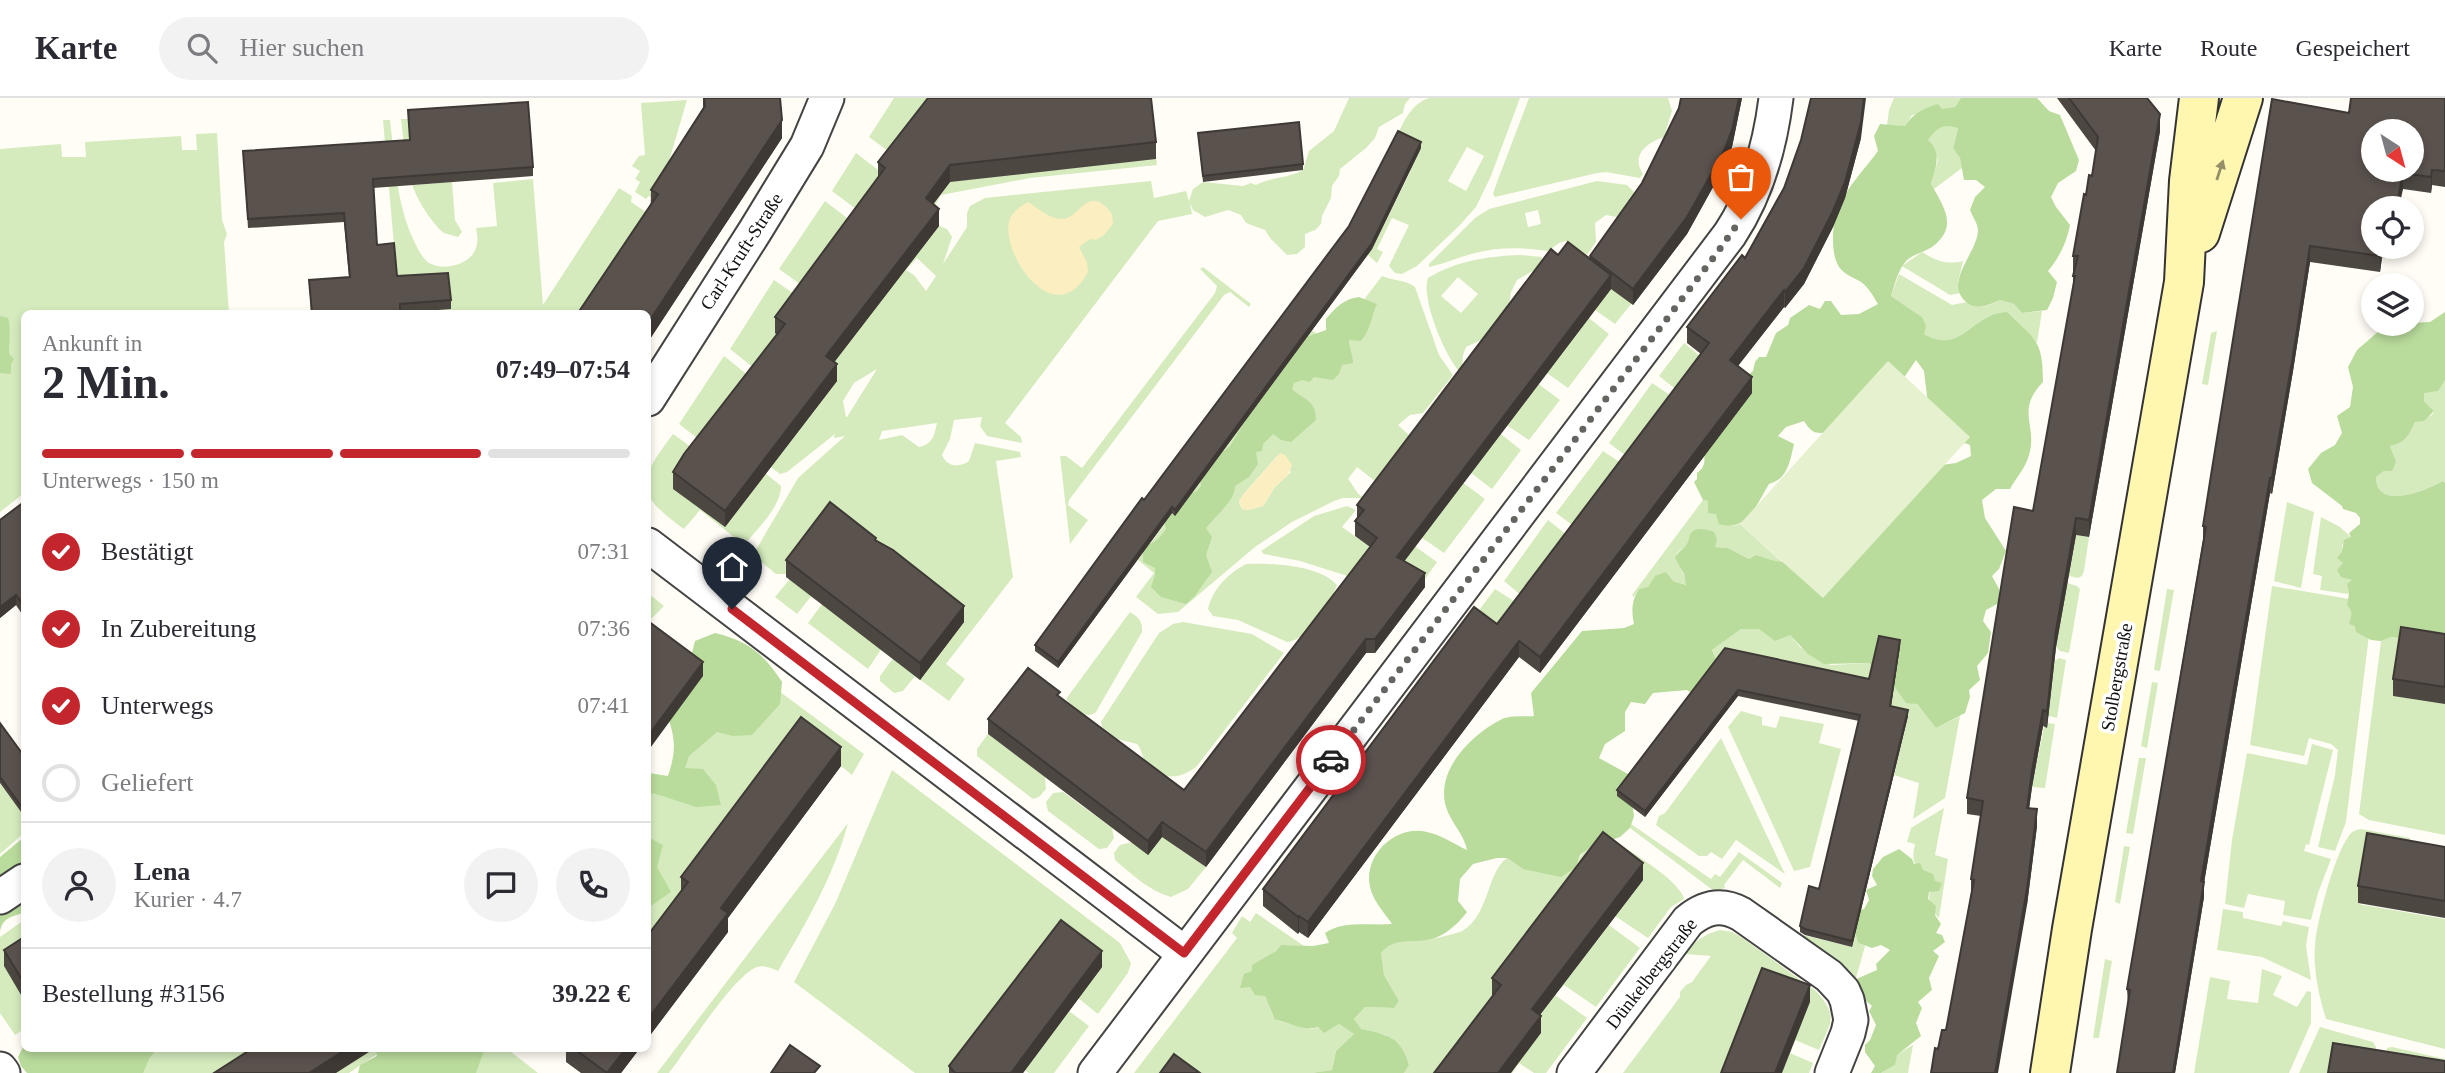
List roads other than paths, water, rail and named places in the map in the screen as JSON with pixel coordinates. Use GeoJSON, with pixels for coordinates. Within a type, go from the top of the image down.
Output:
{"type":"FeatureCollection","features":[{"type":"Feature","properties":{"kind":"street","name":"Carl-Kruft-Straße"},"geometry":{"type":"LineString","coordinates":[[651,394],[807,145],[827,98]]}},
{"type":"Feature","properties":{"kind":"street"},"geometry":{"type":"LineString","coordinates":[[1095,1073],[1730,234],[1749,204],[1758,181],[1770,136],[1776,98]]}},
{"type":"Feature","properties":{"kind":"street","name":"Stolbergstraße"},"geometry":{"type":"LineString","coordinates":[[2050,1073],[2072,929],[2184,282],[2189,181],[2199,98]]}},
{"type":"Feature","properties":{"kind":"street","name":"Stolbergstraße"},"geometry":{"type":"LineString","coordinates":[[2184,282],[2242,98]]}},
{"type":"Feature","properties":{"kind":"street"},"geometry":{"type":"LineString","coordinates":[[651,547],[1184,953]]}},
{"type":"Feature","properties":{"kind":"street"},"geometry":{"type":"LineString","coordinates":[[0,897],[21,883]]}},
{"type":"Feature","properties":{"kind":"street","name":"Dünkelbergstraße"},"geometry":{"type":"LineString","coordinates":[[1574,1073],[1688,921],[1699,912],[1720,907],[1730,908],[1741,914],[1829,976],[1843,991],[1851,1020],[1849,1032],[1832,1073]]}}]}
